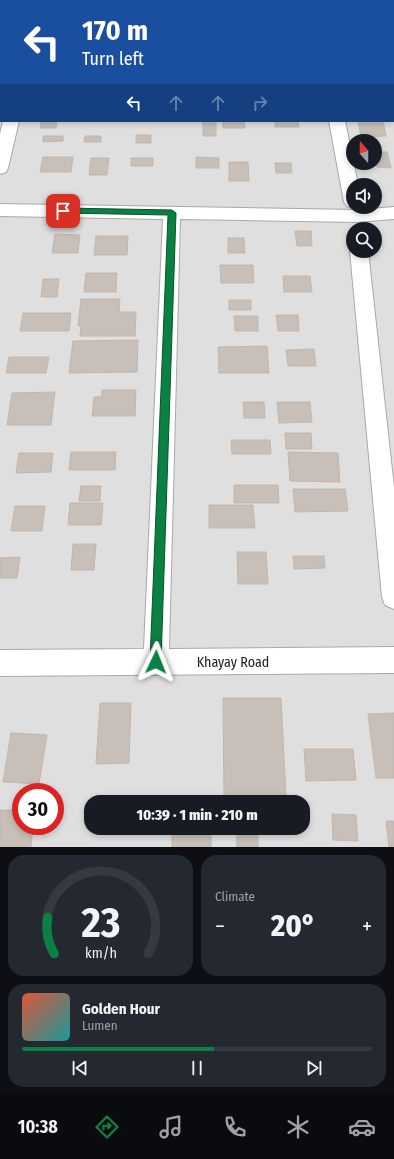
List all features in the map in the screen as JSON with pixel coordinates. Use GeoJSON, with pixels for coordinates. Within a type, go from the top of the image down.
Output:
{"type":"FeatureCollection","features":[{"type":"Feature","properties":{"kind":"street"},"geometry":{"type":"LineString","coordinates":[[0,168],[11,122]]}},
{"type":"Feature","properties":{"kind":"street"},"geometry":{"type":"LineString","coordinates":[[337,122],[348,178]]}},
{"type":"Feature","properties":{"kind":"street"},"geometry":{"type":"LineString","coordinates":[[0,210],[346,214]]}},
{"type":"Feature","properties":{"kind":"street"},"geometry":{"type":"LineString","coordinates":[[156,662],[172,213]]}},
{"type":"Feature","properties":{"kind":"street"},"geometry":{"type":"LineString","coordinates":[[382,213],[394,213]]}},
{"type":"Feature","properties":{"kind":"street"},"geometry":{"type":"LineString","coordinates":[[360,258],[394,597]]}},
{"type":"Feature","properties":{"kind":"street","name":"Khayay Road"},"geometry":{"type":"LineString","coordinates":[[0,663],[394,660]]}},
{"type":"Feature","properties":{"kind":"shaded area"},"geometry":{"type":"Polygon","coordinates":[[[0,122],[394,122],[394,847],[0,847],[0,122]]]}},
{"type":"Feature","properties":{"kind":"building"},"geometry":{"type":"Polygon","coordinates":[[[41,122],[57,122],[56,128],[40,128],[41,122]]]}},
{"type":"Feature","properties":{"kind":"building"},"geometry":{"type":"Polygon","coordinates":[[[203,122],[216,122],[216,136],[203,136],[203,122]]]}},
{"type":"Feature","properties":{"kind":"building"},"geometry":{"type":"Polygon","coordinates":[[[223,122],[244,122],[245,128],[223,128],[223,122]]]}},
{"type":"Feature","properties":{"kind":"building"},"geometry":{"type":"Polygon","coordinates":[[[275,122],[298,122],[299,127],[275,127],[275,122]]]}},
{"type":"Feature","properties":{"kind":"building"},"geometry":{"type":"Polygon","coordinates":[[[358,122],[383,122],[386,136],[382,136],[382,134],[360,134],[358,122]]]}},
{"type":"Feature","properties":{"kind":"building"},"geometry":{"type":"Polygon","coordinates":[[[136,135],[151,135],[151,143],[136,143],[136,135]]]}},
{"type":"Feature","properties":{"kind":"building"},"geometry":{"type":"Polygon","coordinates":[[[43,136],[63,136],[63,141],[43,142],[43,136]]]}},
{"type":"Feature","properties":{"kind":"building"},"geometry":{"type":"Polygon","coordinates":[[[85,136],[101,136],[101,142],[84,142],[85,136]]]}},
{"type":"Feature","properties":{"kind":"building"},"geometry":{"type":"Polygon","coordinates":[[[382,152],[387,152],[391,168],[382,167],[382,152]]]}},
{"type":"Feature","properties":{"kind":"building"},"geometry":{"type":"Polygon","coordinates":[[[43,157],[73,157],[71,172],[40,172],[43,157]]]}},
{"type":"Feature","properties":{"kind":"building"},"geometry":{"type":"Polygon","coordinates":[[[196,157],[219,158],[219,168],[196,168],[196,157]]]}},
{"type":"Feature","properties":{"kind":"building"},"geometry":{"type":"Polygon","coordinates":[[[91,158],[109,158],[107,175],[89,175],[91,158]]]}},
{"type":"Feature","properties":{"kind":"building"},"geometry":{"type":"Polygon","coordinates":[[[131,158],[153,158],[153,166],[131,166],[131,158]]]}},
{"type":"Feature","properties":{"kind":"building"},"geometry":{"type":"Polygon","coordinates":[[[229,162],[248,162],[249,181],[229,181],[229,162]]]}},
{"type":"Feature","properties":{"kind":"building"},"geometry":{"type":"Polygon","coordinates":[[[275,163],[291,163],[292,173],[276,173],[275,163]]]}},
{"type":"Feature","properties":{"kind":"building"},"geometry":{"type":"Polygon","coordinates":[[[295,231],[311,231],[312,246],[297,246],[295,231]]]}},
{"type":"Feature","properties":{"kind":"building"},"geometry":{"type":"Polygon","coordinates":[[[55,234],[80,235],[78,253],[52,253],[55,234]]]}},
{"type":"Feature","properties":{"kind":"building"},"geometry":{"type":"Polygon","coordinates":[[[96,236],[128,236],[127,255],[94,255],[96,236]]]}},
{"type":"Feature","properties":{"kind":"building"},"geometry":{"type":"Polygon","coordinates":[[[228,238],[244,238],[245,253],[228,253],[228,238]]]}},
{"type":"Feature","properties":{"kind":"building"},"geometry":{"type":"Polygon","coordinates":[[[220,265],[253,265],[254,283],[221,283],[220,265]]]}},
{"type":"Feature","properties":{"kind":"building"},"geometry":{"type":"Polygon","coordinates":[[[86,273],[117,273],[116,292],[84,292],[86,273]]]}},
{"type":"Feature","properties":{"kind":"building"},"geometry":{"type":"Polygon","coordinates":[[[283,276],[310,276],[312,292],[284,292],[283,276]]]}},
{"type":"Feature","properties":{"kind":"building"},"geometry":{"type":"Polygon","coordinates":[[[43,279],[59,279],[57,297],[41,297],[43,279]]]}},
{"type":"Feature","properties":{"kind":"building"},"geometry":{"type":"Polygon","coordinates":[[[81,299],[120,299],[119,312],[136,312],[135,336],[80,336],[81,326],[78,326],[81,299]]]}},
{"type":"Feature","properties":{"kind":"building"},"geometry":{"type":"Polygon","coordinates":[[[229,300],[251,300],[251,310],[229,310],[229,300]]]}},
{"type":"Feature","properties":{"kind":"building"},"geometry":{"type":"Polygon","coordinates":[[[23,313],[71,313],[69,331],[20,331],[23,313]]]}},
{"type":"Feature","properties":{"kind":"building"},"geometry":{"type":"Polygon","coordinates":[[[276,315],[298,315],[299,331],[278,331],[276,315]]]}},
{"type":"Feature","properties":{"kind":"building"},"geometry":{"type":"Polygon","coordinates":[[[234,316],[258,316],[258,331],[235,331],[234,316]]]}},
{"type":"Feature","properties":{"kind":"building"},"geometry":{"type":"Polygon","coordinates":[[[138,340],[137,372],[69,373],[73,341],[138,340]]]}},
{"type":"Feature","properties":{"kind":"building"},"geometry":{"type":"Polygon","coordinates":[[[267,346],[269,373],[219,373],[218,347],[267,346]]]}},
{"type":"Feature","properties":{"kind":"building"},"geometry":{"type":"Polygon","coordinates":[[[314,349],[316,366],[288,366],[286,350],[314,349]]]}},
{"type":"Feature","properties":{"kind":"building"},"geometry":{"type":"Polygon","coordinates":[[[9,357],[49,357],[46,373],[6,373],[9,357]]]}},
{"type":"Feature","properties":{"kind":"building"},"geometry":{"type":"Polygon","coordinates":[[[102,390],[136,390],[135,416],[92,416],[94,397],[102,397],[102,390]]]}},
{"type":"Feature","properties":{"kind":"building"},"geometry":{"type":"Polygon","coordinates":[[[55,392],[51,425],[7,425],[12,393],[55,392]]]}},
{"type":"Feature","properties":{"kind":"building"},"geometry":{"type":"Polygon","coordinates":[[[243,402],[264,402],[265,418],[244,418],[243,402]]]}},
{"type":"Feature","properties":{"kind":"building"},"geometry":{"type":"Polygon","coordinates":[[[277,402],[310,402],[312,422],[279,423],[277,402]]]}},
{"type":"Feature","properties":{"kind":"building"},"geometry":{"type":"Polygon","coordinates":[[[285,433],[311,433],[312,449],[286,449],[285,433]]]}},
{"type":"Feature","properties":{"kind":"building"},"geometry":{"type":"Polygon","coordinates":[[[231,440],[270,440],[271,454],[232,454],[231,440]]]}},
{"type":"Feature","properties":{"kind":"building"},"geometry":{"type":"Polygon","coordinates":[[[71,452],[116,452],[115,470],[69,470],[71,452]]]}},
{"type":"Feature","properties":{"kind":"building"},"geometry":{"type":"Polygon","coordinates":[[[288,452],[338,453],[340,482],[290,481],[288,452]]]}},
{"type":"Feature","properties":{"kind":"building"},"geometry":{"type":"Polygon","coordinates":[[[19,453],[53,453],[51,472],[16,473],[19,453]]]}},
{"type":"Feature","properties":{"kind":"building"},"geometry":{"type":"Polygon","coordinates":[[[234,485],[278,485],[279,503],[234,503],[234,485]]]}},
{"type":"Feature","properties":{"kind":"building"},"geometry":{"type":"Polygon","coordinates":[[[81,486],[101,486],[100,501],[79,501],[81,486]]]}},
{"type":"Feature","properties":{"kind":"building"},"geometry":{"type":"Polygon","coordinates":[[[293,489],[345,489],[348,511],[295,512],[293,489]]]}},
{"type":"Feature","properties":{"kind":"building"},"geometry":{"type":"Polygon","coordinates":[[[70,503],[103,503],[101,525],[68,525],[70,503]]]}},
{"type":"Feature","properties":{"kind":"building"},"geometry":{"type":"Polygon","coordinates":[[[209,505],[253,505],[255,528],[209,528],[209,505]]]}},
{"type":"Feature","properties":{"kind":"building"},"geometry":{"type":"Polygon","coordinates":[[[15,506],[45,506],[42,531],[11,531],[15,506]]]}},
{"type":"Feature","properties":{"kind":"building"},"geometry":{"type":"Polygon","coordinates":[[[73,544],[96,544],[94,570],[71,570],[73,544]]]}},
{"type":"Feature","properties":{"kind":"building"},"geometry":{"type":"Polygon","coordinates":[[[237,552],[266,552],[268,584],[238,584],[237,552]]]}},
{"type":"Feature","properties":{"kind":"building"},"geometry":{"type":"Polygon","coordinates":[[[293,556],[324,556],[325,568],[294,569],[293,556]]]}},
{"type":"Feature","properties":{"kind":"building"},"geometry":{"type":"Polygon","coordinates":[[[20,557],[17,578],[0,578],[0,558],[20,557]]]}},
{"type":"Feature","properties":{"kind":"building"},"geometry":{"type":"Polygon","coordinates":[[[223,698],[281,698],[286,795],[224,795],[223,698]]]}},
{"type":"Feature","properties":{"kind":"building"},"geometry":{"type":"Polygon","coordinates":[[[100,703],[131,703],[129,763],[96,764],[100,703]]]}},
{"type":"Feature","properties":{"kind":"building"},"geometry":{"type":"Polygon","coordinates":[[[394,713],[394,778],[376,778],[368,714],[394,713]]]}},
{"type":"Feature","properties":{"kind":"building"},"geometry":{"type":"Polygon","coordinates":[[[11,733],[47,735],[39,783],[3,782],[11,733]]]}},
{"type":"Feature","properties":{"kind":"building"},"geometry":{"type":"Polygon","coordinates":[[[304,749],[353,749],[356,780],[306,781],[304,749]]]}},
{"type":"Feature","properties":{"kind":"building"},"geometry":{"type":"Polygon","coordinates":[[[0,810],[12,810],[12,835],[32,835],[31,847],[0,847],[0,810]]]}},
{"type":"Feature","properties":{"kind":"building"},"geometry":{"type":"Polygon","coordinates":[[[332,814],[356,815],[358,841],[333,840],[332,814]]]}},
{"type":"Feature","properties":{"kind":"building"},"geometry":{"type":"Polygon","coordinates":[[[386,821],[394,821],[394,847],[389,847],[386,821]]]}},
{"type":"Feature","properties":{"kind":"building"},"geometry":{"type":"Polygon","coordinates":[[[172,835],[211,835],[211,847],[172,847],[172,835]]]}},
{"type":"Feature","properties":{"kind":"building"},"geometry":{"type":"Polygon","coordinates":[[[236,835],[258,835],[258,847],[237,847],[236,835]]]}},
{"type":"Feature","properties":{"kind":"route"},"geometry":{"type":"LineString","coordinates":[[63,211],[172,213],[156,662]]}}]}
